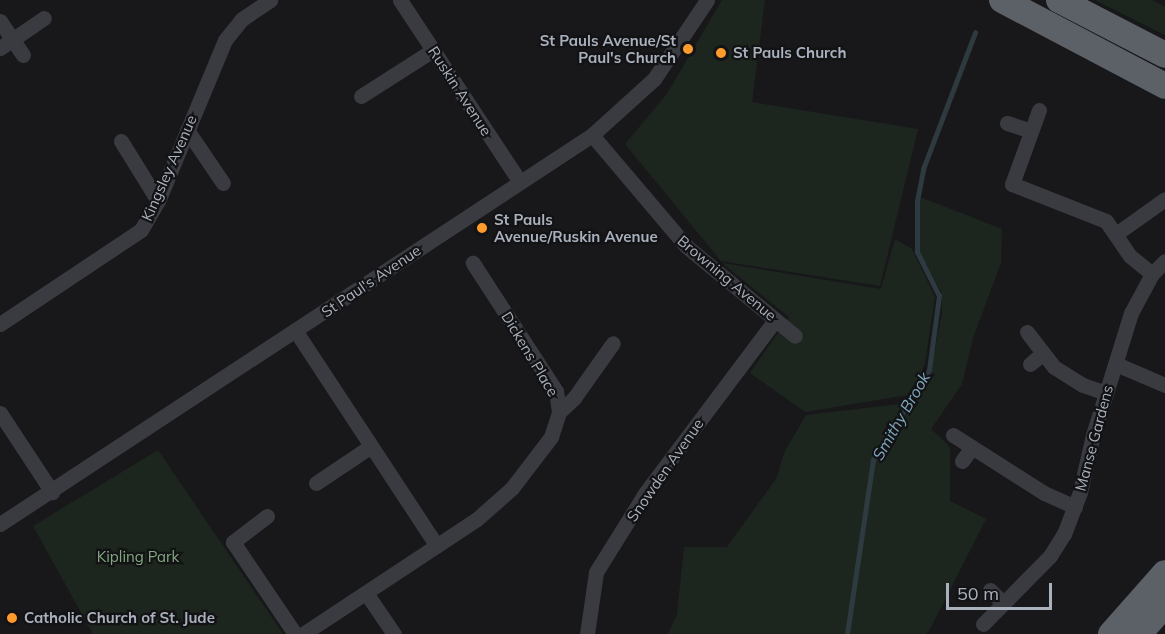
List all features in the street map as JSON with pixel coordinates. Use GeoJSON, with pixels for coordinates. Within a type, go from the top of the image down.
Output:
{"type":"FeatureCollection","features":[{"type":"Feature","properties":{"kind":"highway"},"geometry":{"type":"LineString","coordinates":[[1002,0],[1165,86]]}},
{"type":"Feature","properties":{"kind":"highway"},"geometry":{"type":"LineString","coordinates":[[1059,0],[1165,55]]}},
{"type":"Feature","properties":{"kind":"highway"},"geometry":{"type":"LineString","coordinates":[[1111,634],[1165,573]]}},
{"type":"Feature","properties":{"kind":"highway"},"geometry":{"type":"LineString","coordinates":[[1138,634],[1165,604]]}},
{"type":"Feature","properties":{"kind":"street","name":"Kingsley Avenue"},"geometry":{"type":"LineString","coordinates":[[0,324],[141,230],[158,201],[225,40],[242,19],[270,0]]}},
{"type":"Feature","properties":{"kind":"street","name":"Ruskin Avenue"},"geometry":{"type":"LineString","coordinates":[[400,0],[520,182]]}},
{"type":"Feature","properties":{"kind":"street","name":"St Paul's Avenue"},"geometry":{"type":"LineString","coordinates":[[0,524],[52,492],[591,135],[654,79],[707,0]]}},
{"type":"Feature","properties":{"kind":"street"},"geometry":{"type":"LineString","coordinates":[[6,44],[44,18]]}},
{"type":"Feature","properties":{"kind":"street"},"geometry":{"type":"LineString","coordinates":[[0,21],[6,44],[22,56]]}},
{"type":"Feature","properties":{"kind":"street"},"geometry":{"type":"LineString","coordinates":[[361,96],[434,50]]}},
{"type":"Feature","properties":{"kind":"street"},"geometry":{"type":"LineString","coordinates":[[1039,110],[1012,184],[1094,214],[1116,234],[1130,256],[1152,274]]}},
{"type":"Feature","properties":{"kind":"street"},"geometry":{"type":"LineString","coordinates":[[1007,123],[1031,131]]}},
{"type":"Feature","properties":{"kind":"street"},"geometry":{"type":"LineString","coordinates":[[187,130],[223,183]]}},
{"type":"Feature","properties":{"kind":"street","name":"Browning Avenue"},"geometry":{"type":"LineString","coordinates":[[591,135],[686,246],[795,336]]}},
{"type":"Feature","properties":{"kind":"street"},"geometry":{"type":"LineString","coordinates":[[121,141],[158,201]]}},
{"type":"Feature","properties":{"kind":"street"},"geometry":{"type":"LineString","coordinates":[[1116,234],[1165,199]]}},
{"type":"Feature","properties":{"kind":"street","name":"Manse Gardens"},"geometry":{"type":"LineString","coordinates":[[983,624],[1058,546],[1075,507],[1106,393],[1131,313],[1152,274],[1165,261]]}},
{"type":"Feature","properties":{"kind":"street","name":"Dickens Place"},"geometry":{"type":"LineString","coordinates":[[303,634],[477,519],[512,488],[551,437],[559,412],[556,391],[473,263]]}},
{"type":"Feature","properties":{"kind":"street","name":"Snowden Avenue"},"geometry":{"type":"LineString","coordinates":[[587,634],[596,572],[646,492],[775,320]]}},
{"type":"Feature","properties":{"kind":"street"},"geometry":{"type":"LineString","coordinates":[[295,330],[437,546]]}},
{"type":"Feature","properties":{"kind":"street"},"geometry":{"type":"LineString","coordinates":[[1027,332],[1043,353],[1068,377],[1106,393]]}},
{"type":"Feature","properties":{"kind":"street"},"geometry":{"type":"LineString","coordinates":[[559,412],[574,398],[613,344]]}},
{"type":"Feature","properties":{"kind":"street"},"geometry":{"type":"LineString","coordinates":[[1030,363],[1043,353]]}},
{"type":"Feature","properties":{"kind":"street"},"geometry":{"type":"LineString","coordinates":[[1116,364],[1165,385]]}},
{"type":"Feature","properties":{"kind":"street"},"geometry":{"type":"LineString","coordinates":[[0,413],[52,492]]}},
{"type":"Feature","properties":{"kind":"street"},"geometry":{"type":"LineString","coordinates":[[953,435],[1044,493],[1075,507]]}},
{"type":"Feature","properties":{"kind":"street"},"geometry":{"type":"LineString","coordinates":[[316,483],[371,446]]}},
{"type":"Feature","properties":{"kind":"street"},"geometry":{"type":"LineString","coordinates":[[962,461],[972,447]]}},
{"type":"Feature","properties":{"kind":"street"},"geometry":{"type":"LineString","coordinates":[[267,516],[233,542],[295,634]]}},
{"type":"Feature","properties":{"kind":"street"},"geometry":{"type":"LineString","coordinates":[[990,590],[1003,603]]}},
{"type":"Feature","properties":{"kind":"street"},"geometry":{"type":"LineString","coordinates":[[366,593],[394,634]]}},
{"type":"Feature","properties":{"kind":"green space"},"geometry":{"type":"Polygon","coordinates":[[[722,0],[765,0],[752,102],[918,129],[880,286],[721,261],[625,144],[667,94],[722,0]]]}},
{"type":"Feature","properties":{"kind":"green space"},"geometry":{"type":"Polygon","coordinates":[[[1095,0],[1152,0],[1165,7],[1165,35],[1095,0]]]}},
{"type":"Feature","properties":{"kind":"green space"},"geometry":{"type":"Polygon","coordinates":[[[920,197],[1002,229],[1001,263],[973,338],[962,384],[931,429],[950,447],[950,501],[986,519],[929,631],[926,634],[668,634],[677,614],[684,547],[727,547],[776,479],[785,451],[806,415],[900,404],[911,412],[931,370],[942,313],[942,293],[919,251],[920,197]]]}},
{"type":"Feature","properties":{"kind":"green space"},"geometry":{"type":"Polygon","coordinates":[[[895,239],[912,249],[935,297],[924,369],[907,395],[805,412],[750,373],[789,317],[722,263],[881,289],[895,239]]]}},
{"type":"Feature","properties":{"kind":"green space","name":"Kipling Park"},"geometry":{"type":"Polygon","coordinates":[[[158,450],[283,634],[93,634],[33,526],[158,450]]]}},
{"type":"Feature","properties":{"kind":"waterway","name":"Smithy Brook"},"geometry":{"type":"LineString","coordinates":[[847,634],[873,460],[929,370],[939,296],[917,252],[917,201],[923,169],[975,33]]}},
{"type":"Feature","properties":{"kind":"place","name":"St Pauls Avenue/St Paul's Church"},"geometry":{"type":"Point","coordinates":[688,49]}},
{"type":"Feature","properties":{"kind":"place","name":"St Pauls Church"},"geometry":{"type":"Point","coordinates":[721,53]}},
{"type":"Feature","properties":{"kind":"place","name":"St Pauls Avenue/Ruskin Avenue"},"geometry":{"type":"Point","coordinates":[482,228]}},
{"type":"Feature","properties":{"kind":"place","name":"Catholic Church of St. Jude"},"geometry":{"type":"Point","coordinates":[12,618]}}]}
